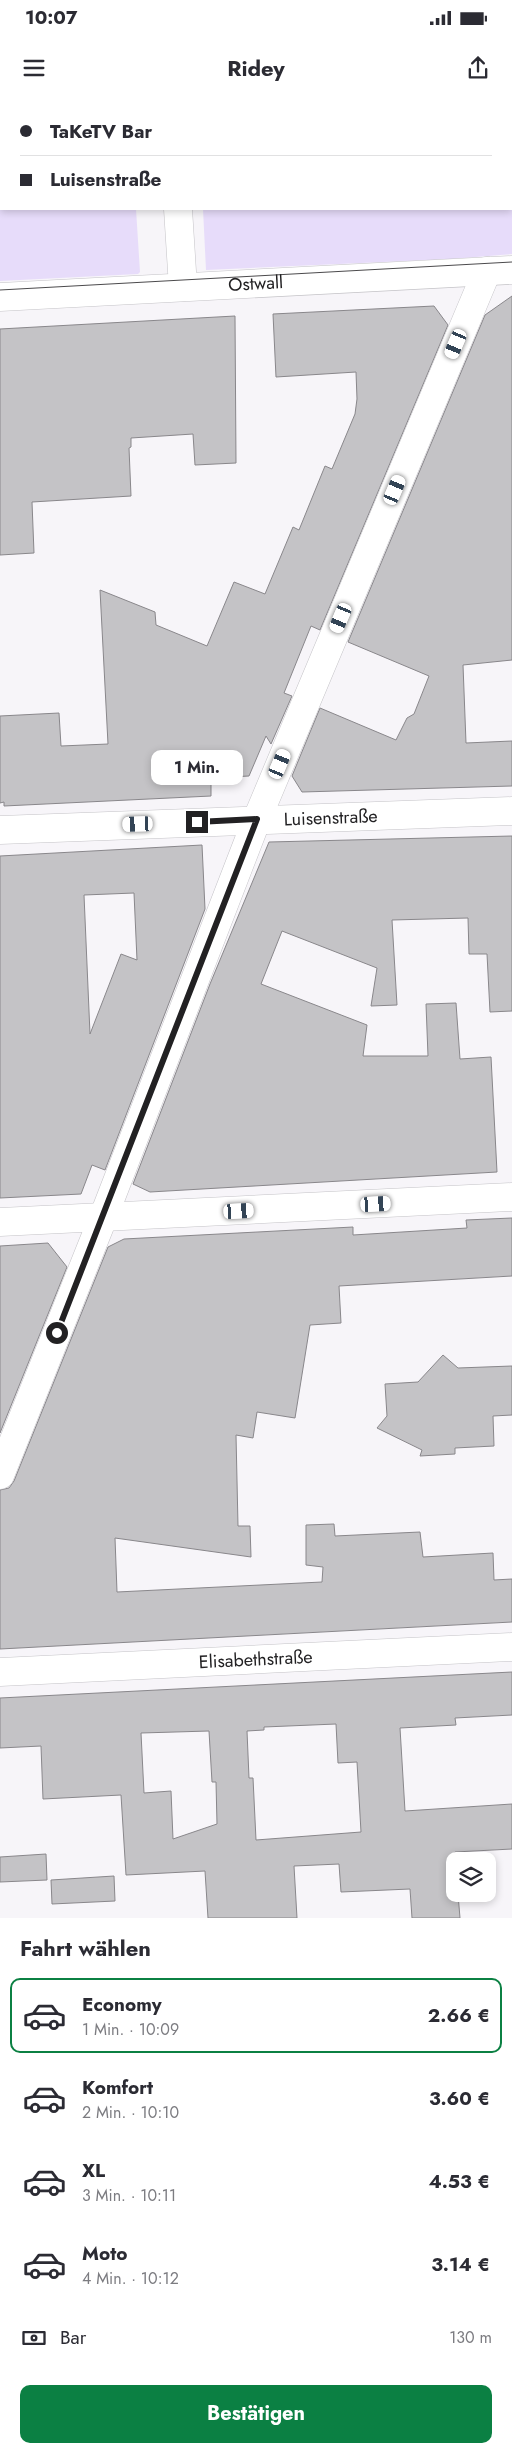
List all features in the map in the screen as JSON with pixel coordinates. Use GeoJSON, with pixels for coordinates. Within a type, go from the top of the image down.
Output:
{"type":"FeatureCollection","features":[{"type":"Feature","properties":{"kind":"street"},"geometry":{"type":"LineString","coordinates":[[178,210],[183,287]]}},
{"type":"Feature","properties":{"kind":"street"},"geometry":{"type":"LineString","coordinates":[[0,1475],[103,1218],[257,819],[499,270]]}},
{"type":"Feature","properties":{"kind":"street","name":"Ostwall"},"geometry":{"type":"LineString","coordinates":[[0,296],[499,270]]}},
{"type":"Feature","properties":{"kind":"street","name":"Luisenstraße"},"geometry":{"type":"LineString","coordinates":[[0,830],[512,811]]}},
{"type":"Feature","properties":{"kind":"street"},"geometry":{"type":"LineString","coordinates":[[0,1222],[512,1197]]}},
{"type":"Feature","properties":{"kind":"street","name":"Elisabethstraße"},"geometry":{"type":"LineString","coordinates":[[0,1672],[512,1647]]}},
{"type":"Feature","properties":{"kind":"shaded area"},"geometry":{"type":"Polygon","coordinates":[[[0,210],[136,210],[140,272],[138,274],[0,281],[0,210]]]}},
{"type":"Feature","properties":{"kind":"shaded area"},"geometry":{"type":"Polygon","coordinates":[[[203,210],[512,210],[512,254],[451,259],[206,270],[203,210]]]}},
{"type":"Feature","properties":{"kind":"building"},"geometry":{"type":"Polygon","coordinates":[[[512,296],[512,660],[463,665],[466,743],[512,741],[512,786],[302,792],[292,776],[320,708],[396,740],[407,718],[414,714],[429,676],[348,642],[485,315],[512,296]]]}},
{"type":"Feature","properties":{"kind":"building"},"geometry":{"type":"Polygon","coordinates":[[[434,306],[448,325],[320,630],[311,626],[284,693],[292,696],[271,744],[266,736],[249,776],[211,778],[211,796],[4,806],[4,802],[0,803],[0,716],[59,713],[61,746],[108,744],[100,590],[155,612],[156,625],[207,646],[234,582],[265,594],[293,527],[299,530],[325,466],[332,469],[355,414],[357,399],[356,372],[276,377],[273,314],[434,306]]]}},
{"type":"Feature","properties":{"kind":"building"},"geometry":{"type":"Polygon","coordinates":[[[235,316],[236,463],[195,465],[193,434],[131,438],[131,447],[129,448],[131,496],[32,502],[34,553],[0,555],[0,329],[235,316]]]}},
{"type":"Feature","properties":{"kind":"building"},"geometry":{"type":"Polygon","coordinates":[[[512,836],[512,1011],[490,1012],[487,954],[469,954],[468,918],[392,920],[397,1005],[371,1006],[377,968],[282,931],[261,984],[367,1025],[363,1056],[428,1056],[426,1004],[456,1003],[460,1059],[491,1057],[497,1172],[150,1192],[133,1184],[210,984],[269,842],[512,836]]]}},
{"type":"Feature","properties":{"kind":"building"},"geometry":{"type":"Polygon","coordinates":[[[202,845],[205,909],[105,1170],[92,1165],[81,1194],[0,1198],[0,856],[202,845]],[[134,893],[84,895],[90,1034],[121,954],[137,960],[134,893]]]}},
{"type":"Feature","properties":{"kind":"building"},"geometry":{"type":"Polygon","coordinates":[[[512,1218],[512,1276],[339,1286],[341,1323],[310,1325],[295,1418],[257,1412],[253,1438],[236,1435],[238,1526],[250,1526],[251,1557],[115,1538],[117,1592],[322,1582],[323,1567],[306,1565],[306,1525],[334,1524],[335,1536],[420,1532],[423,1557],[493,1553],[494,1580],[512,1579],[512,1622],[0,1649],[0,1490],[9,1488],[14,1481],[108,1247],[124,1239],[353,1227],[353,1235],[467,1228],[466,1220],[512,1218]]]}},
{"type":"Feature","properties":{"kind":"building"},"geometry":{"type":"Polygon","coordinates":[[[48,1243],[67,1267],[0,1433],[0,1246],[48,1243]]]}},
{"type":"Feature","properties":{"kind":"building"},"geometry":{"type":"Polygon","coordinates":[[[443,1355],[458,1368],[512,1366],[512,1415],[493,1416],[494,1446],[455,1448],[455,1454],[420,1456],[422,1450],[377,1428],[387,1416],[385,1384],[418,1382],[443,1355]]]}},
{"type":"Feature","properties":{"kind":"building"},"geometry":{"type":"Polygon","coordinates":[[[512,1672],[512,1715],[455,1718],[456,1725],[400,1728],[405,1811],[512,1804],[512,1849],[446,1852],[446,1902],[459,1902],[460,1918],[412,1918],[410,1889],[341,1892],[339,1864],[294,1866],[297,1918],[208,1918],[205,1871],[126,1875],[121,1795],[43,1799],[41,1746],[0,1748],[0,1698],[512,1672]],[[336,1724],[264,1727],[264,1730],[247,1731],[249,1778],[253,1778],[256,1840],[361,1832],[357,1762],[338,1763],[336,1724]],[[209,1731],[141,1733],[144,1793],[171,1791],[173,1839],[217,1824],[216,1782],[212,1782],[209,1731]]]}},
{"type":"Feature","properties":{"kind":"building"},"geometry":{"type":"Polygon","coordinates":[[[46,1854],[47,1880],[0,1882],[0,1857],[46,1854]]]}},
{"type":"Feature","properties":{"kind":"building"},"geometry":{"type":"Polygon","coordinates":[[[114,1876],[115,1901],[52,1904],[51,1880],[114,1876]]]}},
{"type":"Feature","properties":{"kind":"tram line"},"geometry":{"type":"LineString","coordinates":[[0,290],[512,262]]}},
{"type":"Feature","properties":{"kind":"route"},"geometry":{"type":"LineString","coordinates":[[57,1333],[257,819],[197,822]]}}]}
